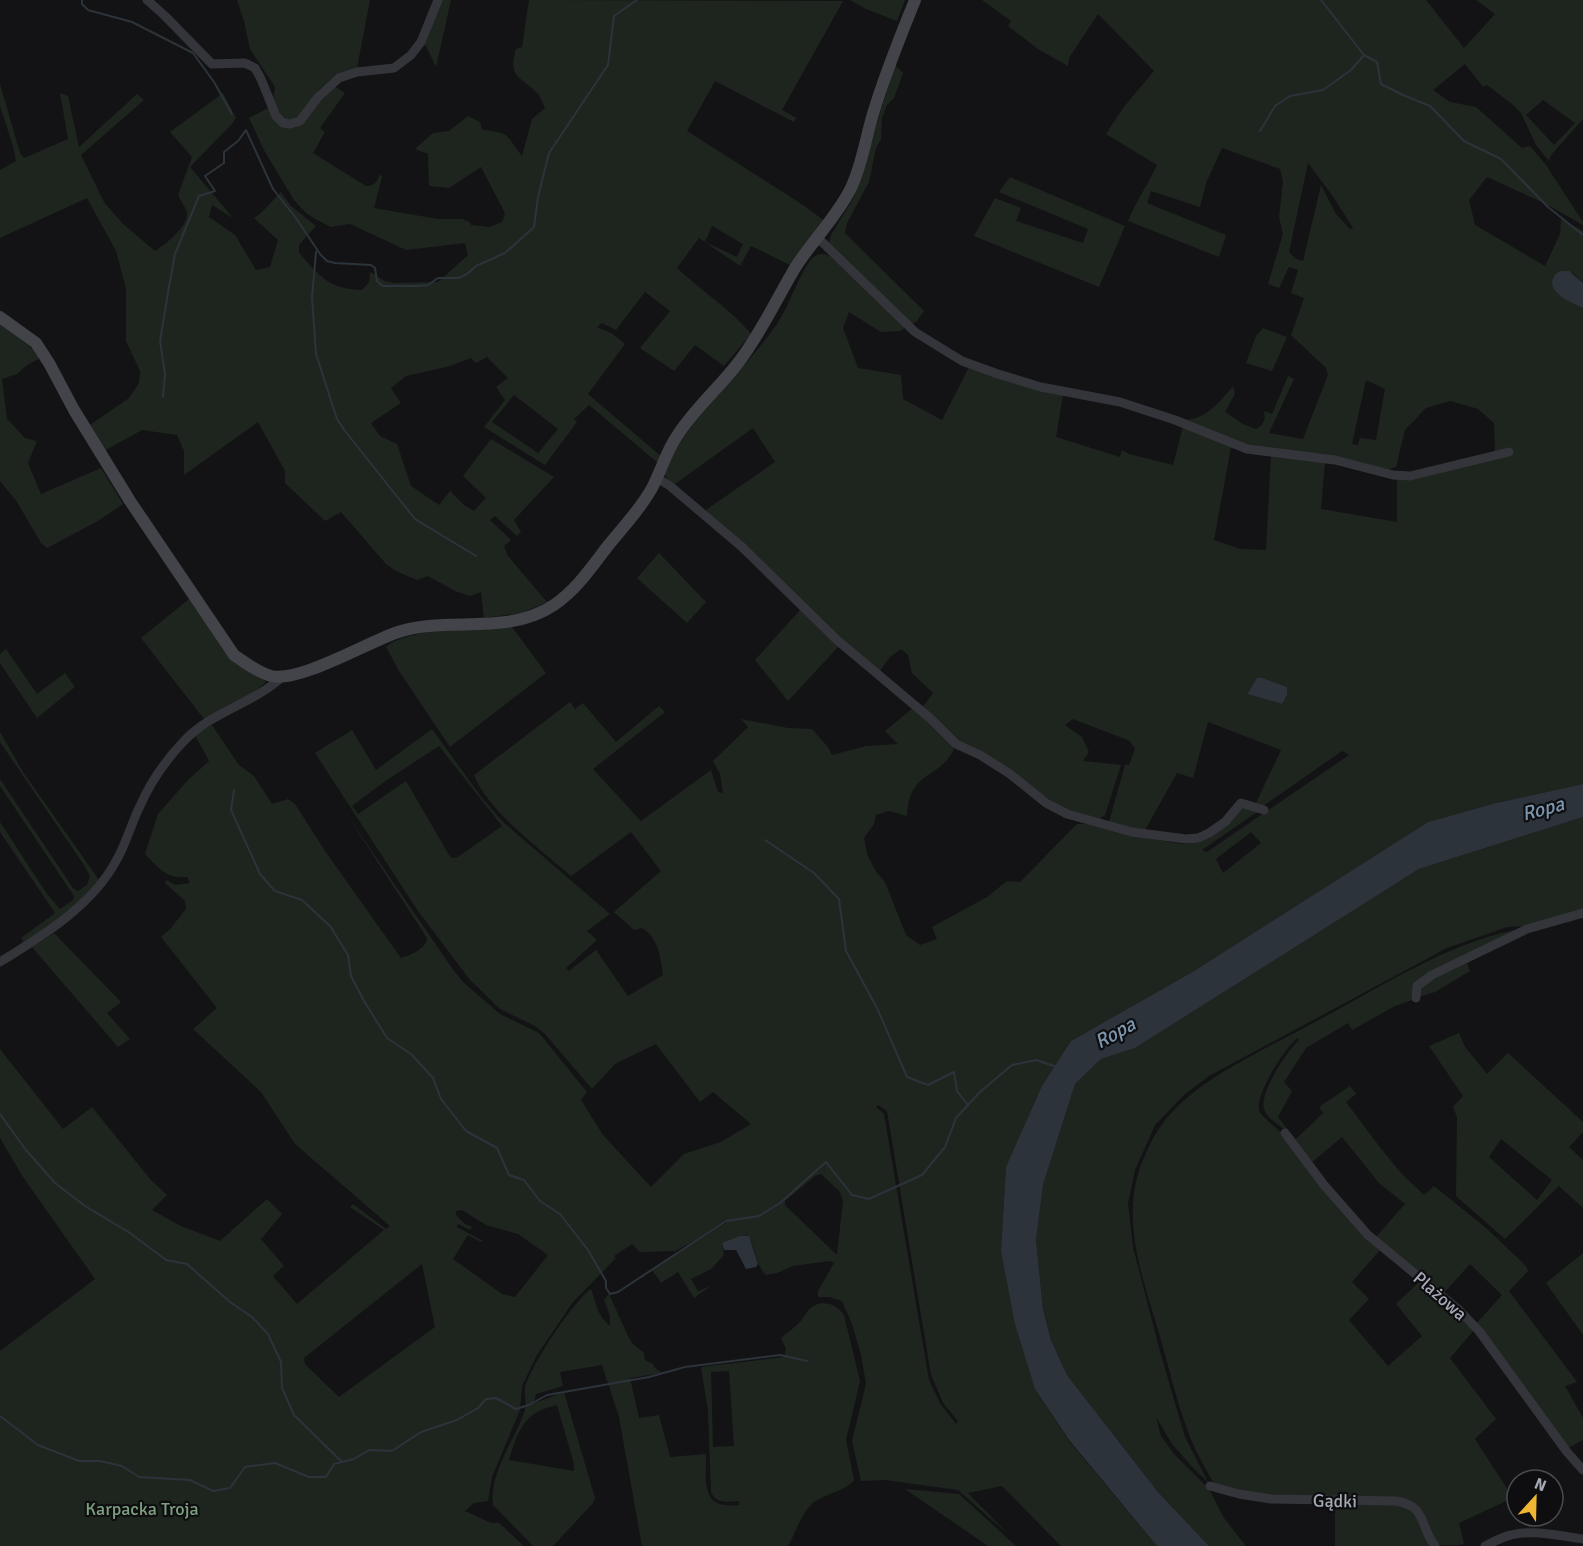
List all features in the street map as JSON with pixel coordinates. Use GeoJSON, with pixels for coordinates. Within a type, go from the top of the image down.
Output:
{"type":"FeatureCollection","features":[{"type":"Feature","properties":{"kind":"street"},"geometry":{"type":"LineString","coordinates":[[147,0],[212,64],[245,63],[255,68],[276,116],[284,123],[290,124],[300,121],[318,97],[339,78],[357,72],[393,68],[411,56],[421,42],[438,0]]}},
{"type":"Feature","properties":{"kind":"street"},"geometry":{"type":"LineString","coordinates":[[0,317],[36,343],[130,501],[234,655],[258,671],[271,676],[295,676],[375,640],[412,627],[508,623],[527,619],[554,605],[579,583],[641,505],[657,478],[678,433],[736,366],[758,336],[796,267],[838,211],[851,187],[862,158],[873,113],[915,0]]}},
{"type":"Feature","properties":{"kind":"street"},"geometry":{"type":"LineString","coordinates":[[818,238],[915,332],[962,361],[998,374],[1041,387],[1120,402],[1174,420],[1247,449],[1335,460],[1393,475],[1410,476],[1509,452]]}},
{"type":"Feature","properties":{"kind":"street"},"geometry":{"type":"LineString","coordinates":[[657,478],[670,486],[742,547],[837,640],[924,712],[956,744],[980,755],[1010,774],[1046,803],[1067,814],[1132,832],[1186,839],[1198,838],[1225,822],[1241,803],[1264,810]]}},
{"type":"Feature","properties":{"kind":"street"},"geometry":{"type":"LineString","coordinates":[[0,962],[65,917],[102,883],[116,861],[141,804],[158,775],[183,742],[207,723],[256,697],[282,677]]}},
{"type":"Feature","properties":{"kind":"street"},"geometry":{"type":"LineString","coordinates":[[1416,998],[1417,986],[1432,975],[1527,929],[1583,913]]}},
{"type":"Feature","properties":{"kind":"street","name":"Plażowa"},"geometry":{"type":"LineString","coordinates":[[1285,1133],[1324,1185],[1368,1235],[1459,1310],[1479,1331],[1567,1452],[1583,1470]]}},
{"type":"Feature","properties":{"kind":"street","name":"Gądki"},"geometry":{"type":"LineString","coordinates":[[1210,1486],[1271,1499],[1408,1503],[1417,1508],[1435,1546]]}},
{"type":"Feature","properties":{"kind":"street"},"geometry":{"type":"LineString","coordinates":[[1485,1546],[1522,1533],[1583,1539]]}},
{"type":"Feature","properties":{"kind":"green space"},"geometry":{"type":"Polygon","coordinates":[[[237,0],[370,0],[357,68],[333,78],[314,95],[334,86],[345,93],[320,128],[325,132],[313,153],[366,186],[374,184],[380,174],[382,177],[374,208],[438,219],[462,219],[470,222],[471,225],[489,227],[502,222],[505,213],[481,167],[449,188],[429,186],[428,154],[415,149],[433,133],[449,131],[468,116],[480,122],[482,130],[507,136],[522,156],[532,119],[545,108],[538,94],[518,76],[513,66],[516,49],[522,47],[529,0],[843,1],[782,110],[796,118],[794,122],[715,81],[687,131],[826,222],[792,266],[751,246],[740,266],[699,238],[677,268],[734,316],[751,334],[724,366],[695,345],[674,371],[640,348],[670,311],[645,292],[616,330],[602,323],[597,327],[613,334],[625,344],[588,394],[662,457],[658,463],[589,405],[574,419],[577,422],[545,465],[484,427],[505,400],[496,387],[508,378],[487,357],[476,363],[471,358],[450,366],[406,376],[391,388],[401,403],[371,423],[380,436],[397,444],[411,486],[439,505],[450,491],[474,511],[486,498],[463,476],[491,439],[554,477],[514,520],[521,532],[517,536],[495,516],[490,520],[511,540],[504,546],[508,556],[547,602],[522,613],[484,618],[481,592],[470,596],[455,591],[428,576],[417,580],[396,571],[386,564],[341,512],[325,521],[285,483],[285,471],[258,422],[184,475],[184,451],[177,435],[142,430],[104,451],[90,425],[129,398],[139,383],[140,371],[126,341],[126,289],[116,251],[87,198],[0,238],[0,170],[16,161],[0,106],[0,84],[20,153],[24,158],[68,139],[60,93],[68,96],[79,147],[137,94],[144,100],[81,155],[104,202],[122,223],[155,251],[176,234],[187,217],[187,212],[178,195],[192,157],[170,132],[223,93],[236,118],[190,167],[233,218],[212,205],[209,217],[235,235],[256,270],[270,267],[278,240],[254,218],[281,192],[291,206],[316,226],[299,245],[299,253],[319,275],[341,287],[362,290],[369,282],[370,272],[385,281],[394,283],[438,282],[468,255],[465,243],[406,250],[350,224],[331,227],[306,213],[294,200],[265,152],[249,118],[272,106],[275,87],[250,49],[237,0]],[[712,226],[705,242],[737,257],[743,244],[712,226]],[[514,395],[492,422],[538,453],[558,429],[514,395]]]}},
{"type":"Feature","properties":{"kind":"green space"},"geometry":{"type":"Polygon","coordinates":[[[441,0],[451,0],[436,67],[425,44],[441,0]]]}},
{"type":"Feature","properties":{"kind":"green space"},"geometry":{"type":"Polygon","coordinates":[[[850,0],[905,0],[897,21],[850,0]]]}},
{"type":"Feature","properties":{"kind":"green space","name":"Karpacka Troja"},"geometry":{"type":"Polygon","coordinates":[[[982,0],[1426,0],[1464,48],[1495,14],[1476,0],[1583,0],[1583,119],[1551,155],[1549,161],[1536,145],[1521,113],[1487,85],[1483,87],[1465,64],[1433,90],[1450,102],[1476,107],[1522,148],[1530,146],[1546,165],[1583,222],[1583,225],[1546,204],[1487,177],[1469,200],[1475,225],[1545,266],[1560,234],[1561,219],[1583,231],[1583,283],[1573,273],[1557,293],[1583,308],[1583,784],[1492,804],[1428,822],[1194,971],[1071,1041],[1006,1167],[1001,1251],[1035,1389],[1069,1441],[1157,1546],[1061,1546],[1002,1486],[968,1493],[1008,1534],[958,1490],[885,1480],[861,1481],[852,1441],[866,1384],[861,1355],[842,1301],[830,1297],[818,1297],[818,1291],[834,1263],[830,1261],[793,1266],[766,1275],[759,1266],[747,1235],[722,1244],[724,1255],[711,1269],[691,1279],[698,1291],[711,1286],[694,1298],[678,1272],[661,1283],[652,1270],[727,1222],[725,1220],[675,1251],[640,1252],[632,1244],[614,1256],[616,1258],[573,1302],[537,1355],[522,1386],[520,1410],[492,1477],[488,1501],[474,1503],[465,1511],[491,1523],[499,1523],[524,1546],[0,1546],[0,1351],[95,1279],[23,1177],[0,1138],[0,1049],[63,1129],[92,1107],[150,1179],[167,1195],[152,1210],[181,1226],[220,1241],[267,1199],[282,1214],[261,1239],[284,1266],[273,1276],[297,1304],[384,1230],[350,1207],[353,1204],[386,1229],[390,1226],[295,1144],[261,1092],[193,1029],[217,1008],[161,937],[186,909],[185,901],[165,883],[166,880],[175,885],[190,883],[187,877],[163,872],[145,854],[158,814],[188,780],[209,761],[195,735],[212,725],[239,765],[254,776],[272,804],[288,799],[295,804],[325,851],[401,958],[413,953],[424,945],[427,938],[345,812],[454,971],[463,982],[500,1014],[539,1033],[587,1092],[581,1100],[603,1135],[651,1187],[684,1154],[721,1142],[751,1124],[713,1092],[700,1102],[656,1044],[615,1064],[592,1089],[545,1034],[535,1026],[500,1009],[470,980],[418,911],[315,753],[352,730],[376,770],[432,729],[482,798],[503,822],[610,914],[587,931],[597,940],[566,968],[569,971],[596,950],[628,996],[663,975],[661,962],[658,948],[652,937],[642,928],[634,930],[614,912],[661,871],[631,832],[571,876],[503,816],[474,775],[570,702],[575,709],[583,703],[616,742],[659,706],[665,712],[593,769],[641,821],[711,770],[718,792],[723,793],[720,774],[713,761],[748,727],[741,719],[788,728],[812,729],[832,755],[866,746],[898,744],[885,731],[914,707],[951,743],[954,749],[941,766],[919,782],[913,790],[907,816],[889,811],[876,815],[874,824],[864,838],[867,854],[875,870],[885,882],[906,935],[920,945],[937,939],[932,927],[987,897],[1007,881],[1020,882],[1077,824],[1088,824],[1130,835],[1181,844],[1195,843],[1243,806],[1260,810],[1202,850],[1207,852],[1349,755],[1342,751],[1263,806],[1256,803],[1281,750],[1208,722],[1193,778],[1177,773],[1144,832],[1109,822],[1125,765],[1129,765],[1135,749],[1130,741],[1073,719],[1065,725],[1082,737],[1089,752],[1083,761],[1121,765],[1105,815],[1098,820],[1070,811],[956,741],[922,708],[933,693],[912,673],[908,655],[901,649],[890,657],[879,672],[842,642],[703,512],[775,462],[753,428],[675,484],[670,482],[664,474],[686,434],[777,324],[811,259],[822,254],[830,256],[905,327],[901,331],[881,332],[849,312],[843,328],[858,368],[901,375],[903,399],[942,420],[969,367],[1063,395],[1056,437],[1120,457],[1122,450],[1129,454],[1173,465],[1183,426],[1231,447],[1214,540],[1240,549],[1266,550],[1271,455],[1325,462],[1321,509],[1397,522],[1397,478],[1495,455],[1494,423],[1478,409],[1450,401],[1426,408],[1405,430],[1396,467],[1388,470],[1324,454],[1246,446],[1181,420],[1197,418],[1211,410],[1233,386],[1235,394],[1225,412],[1243,424],[1256,429],[1264,422],[1264,411],[1272,414],[1288,376],[1294,379],[1269,433],[1303,439],[1328,375],[1326,368],[1291,335],[1304,298],[1291,293],[1298,270],[1289,267],[1279,288],[1268,284],[1283,234],[1279,217],[1283,182],[1280,169],[1222,148],[1206,183],[1200,207],[1151,191],[1147,203],[1226,235],[1219,257],[1128,221],[1157,165],[1106,134],[1123,108],[1154,71],[1098,14],[1069,58],[1068,66],[1038,49],[1008,26],[1011,21],[982,0]],[[1543,100],[1526,115],[1554,145],[1575,123],[1543,100]],[[1308,163],[1289,252],[1296,259],[1303,261],[1321,185],[1336,214],[1350,229],[1353,228],[1308,163]],[[1366,380],[1352,444],[1358,445],[1360,438],[1376,440],[1385,389],[1366,380]],[[1257,678],[1247,694],[1282,704],[1287,687],[1257,678]],[[439,746],[352,806],[358,814],[406,781],[452,858],[458,857],[502,826],[439,746]],[[1251,832],[1216,859],[1223,873],[1261,843],[1251,832]],[[878,1105],[876,1107],[884,1114],[929,1380],[940,1403],[956,1424],[958,1421],[943,1403],[931,1375],[887,1111],[878,1105]],[[821,1174],[815,1176],[785,1201],[785,1205],[837,1255],[843,1201],[840,1192],[821,1174]],[[462,1210],[456,1211],[456,1215],[472,1227],[470,1230],[458,1224],[457,1227],[483,1241],[468,1235],[453,1259],[502,1294],[515,1297],[548,1255],[518,1234],[486,1225],[462,1210]],[[422,1264],[304,1358],[305,1364],[339,1397],[435,1327],[422,1264]]]}},
{"type":"Feature","properties":{"kind":"green space"},"geometry":{"type":"Polygon","coordinates":[[[895,65],[903,73],[894,98],[887,105],[882,118],[881,139],[876,148],[869,182],[847,223],[845,233],[924,311],[912,324],[829,243],[831,235],[854,197],[895,65]]]}},
{"type":"Feature","properties":{"kind":"green space"},"geometry":{"type":"Polygon","coordinates":[[[1010,177],[1125,226],[1099,287],[974,236],[995,198],[1021,208],[1016,221],[1083,243],[1088,229],[999,192],[1010,177]]]}},
{"type":"Feature","properties":{"kind":"green space"},"geometry":{"type":"Polygon","coordinates":[[[0,324],[33,349],[39,359],[27,365],[17,374],[2,379],[7,419],[25,438],[37,441],[28,463],[41,494],[101,468],[123,504],[98,521],[47,548],[41,543],[17,502],[0,481],[0,324]]]}},
{"type":"Feature","properties":{"kind":"green space"},"geometry":{"type":"Polygon","coordinates":[[[1263,328],[1287,337],[1272,371],[1246,363],[1256,336],[1263,328]]]}},
{"type":"Feature","properties":{"kind":"green space"},"geometry":{"type":"Polygon","coordinates":[[[659,553],[706,602],[687,623],[637,578],[659,553]]]}},
{"type":"Feature","properties":{"kind":"green space"},"geometry":{"type":"Polygon","coordinates":[[[189,599],[236,664],[266,682],[249,697],[204,719],[141,638],[189,599]]]}},
{"type":"Feature","properties":{"kind":"green space"},"geometry":{"type":"Polygon","coordinates":[[[800,610],[839,646],[788,701],[755,660],[800,610]]]}},
{"type":"Feature","properties":{"kind":"green space"},"geometry":{"type":"Polygon","coordinates":[[[512,627],[546,673],[450,747],[399,671],[386,647],[397,640],[428,632],[512,627]]]}},
{"type":"Feature","properties":{"kind":"green space"},"geometry":{"type":"Polygon","coordinates":[[[6,649],[37,694],[65,673],[75,687],[37,718],[0,663],[0,654],[6,649]]]}},
{"type":"Feature","properties":{"kind":"green space"},"geometry":{"type":"Polygon","coordinates":[[[0,732],[23,772],[99,880],[72,909],[24,943],[21,938],[55,913],[0,832],[0,822],[47,894],[60,909],[73,900],[74,896],[0,786],[0,779],[73,888],[78,891],[87,885],[90,876],[0,742],[0,732]]]}},
{"type":"Feature","properties":{"kind":"green space"},"geometry":{"type":"Polygon","coordinates":[[[1583,817],[1583,911],[1524,926],[1507,927],[1447,948],[1209,1076],[1185,1094],[1155,1125],[1135,1170],[1128,1203],[1133,1247],[1185,1437],[1208,1482],[1172,1444],[1156,1417],[1161,1436],[1174,1454],[1209,1489],[1224,1518],[1246,1546],[1209,1546],[1158,1492],[1067,1375],[1051,1340],[1043,1309],[1036,1240],[1043,1185],[1075,1084],[1101,1059],[1135,1048],[1419,869],[1583,817]]]}},
{"type":"Feature","properties":{"kind":"green space"},"geometry":{"type":"Polygon","coordinates":[[[1515,930],[1425,976],[1415,999],[1395,1006],[1352,1030],[1348,1023],[1306,1048],[1284,1082],[1292,1091],[1278,1117],[1288,1130],[1287,1132],[1268,1116],[1264,1109],[1264,1102],[1275,1073],[1299,1040],[1298,1038],[1272,1071],[1259,1102],[1259,1110],[1288,1139],[1380,1250],[1352,1282],[1369,1299],[1349,1320],[1388,1366],[1422,1336],[1396,1304],[1420,1281],[1475,1329],[1450,1358],[1496,1419],[1475,1439],[1505,1486],[1505,1502],[1459,1523],[1464,1544],[1446,1545],[1436,1544],[1422,1513],[1408,1500],[1271,1497],[1215,1484],[1196,1449],[1184,1419],[1143,1278],[1134,1235],[1134,1192],[1142,1162],[1154,1136],[1171,1113],[1192,1094],[1242,1061],[1411,969],[1488,937],[1515,930]]]}},
{"type":"Feature","properties":{"kind":"green space"},"geometry":{"type":"Polygon","coordinates":[[[54,933],[121,1002],[107,1013],[130,1039],[118,1047],[32,947],[54,933]]]}},
{"type":"Feature","properties":{"kind":"green space"},"geometry":{"type":"Polygon","coordinates":[[[1467,963],[1470,971],[1435,992],[1418,997],[1419,986],[1467,963]]]}},
{"type":"Feature","properties":{"kind":"green space"},"geometry":{"type":"Polygon","coordinates":[[[1459,1033],[1465,1047],[1487,1074],[1508,1053],[1583,1122],[1583,1132],[1569,1147],[1583,1160],[1583,1208],[1559,1186],[1505,1239],[1456,1196],[1457,1117],[1453,1107],[1463,1096],[1429,1046],[1459,1033]],[[1501,1139],[1489,1157],[1537,1200],[1552,1180],[1501,1139]]]}},
{"type":"Feature","properties":{"kind":"green space"},"geometry":{"type":"Polygon","coordinates":[[[1350,1086],[1356,1094],[1346,1102],[1401,1173],[1424,1195],[1434,1186],[1486,1228],[1526,1266],[1528,1271],[1509,1291],[1577,1382],[1565,1386],[1583,1418],[1583,1440],[1568,1448],[1476,1324],[1502,1295],[1470,1264],[1444,1293],[1376,1237],[1405,1204],[1379,1183],[1342,1137],[1311,1163],[1295,1140],[1323,1113],[1319,1107],[1350,1086]]]}},
{"type":"Feature","properties":{"kind":"green space"},"geometry":{"type":"Polygon","coordinates":[[[1583,1253],[1583,1335],[1546,1283],[1583,1253]]]}},
{"type":"Feature","properties":{"kind":"green space"},"geometry":{"type":"Polygon","coordinates":[[[591,1289],[600,1314],[610,1326],[610,1316],[604,1300],[609,1294],[632,1343],[644,1353],[645,1360],[662,1373],[630,1378],[639,1418],[659,1415],[670,1457],[706,1454],[708,1492],[717,1503],[726,1505],[739,1505],[739,1501],[719,1500],[711,1492],[708,1411],[701,1367],[784,1357],[786,1349],[781,1338],[800,1322],[812,1307],[822,1303],[837,1307],[844,1315],[860,1381],[846,1440],[854,1480],[809,1507],[788,1546],[642,1546],[619,1417],[602,1365],[560,1372],[563,1386],[536,1394],[534,1401],[535,1403],[564,1392],[595,1498],[553,1546],[533,1546],[493,1505],[495,1481],[525,1410],[525,1388],[528,1378],[553,1335],[591,1289]],[[729,1371],[711,1372],[713,1447],[734,1446],[729,1371]],[[557,1405],[537,1412],[524,1424],[519,1431],[509,1460],[574,1471],[557,1405]]]}},
{"type":"Feature","properties":{"kind":"green space"},"geometry":{"type":"Polygon","coordinates":[[[905,1489],[959,1494],[1016,1546],[988,1546],[905,1489]]]}},
{"type":"Feature","properties":{"kind":"green space"},"geometry":{"type":"Polygon","coordinates":[[[1389,1502],[1411,1507],[1432,1546],[1335,1546],[1335,1503],[1389,1502]]]}},
{"type":"Feature","properties":{"kind":"water"},"geometry":{"type":"Polygon","coordinates":[[[1569,271],[1583,283],[1583,308],[1560,296],[1553,286],[1552,281],[1557,273],[1569,271]]]}},
{"type":"Feature","properties":{"kind":"water"},"geometry":{"type":"Polygon","coordinates":[[[1257,678],[1287,687],[1287,695],[1282,704],[1247,694],[1257,678]]]}},
{"type":"Feature","properties":{"kind":"water","name":"Ropa"},"geometry":{"type":"Polygon","coordinates":[[[1583,784],[1583,817],[1419,869],[1135,1048],[1101,1059],[1075,1084],[1043,1185],[1036,1240],[1043,1309],[1051,1340],[1067,1375],[1158,1492],[1209,1546],[1157,1546],[1069,1440],[1035,1389],[1015,1324],[1001,1251],[1006,1167],[1042,1086],[1071,1041],[1194,971],[1428,822],[1492,804],[1583,784]]]}},
{"type":"Feature","properties":{"kind":"water"},"geometry":{"type":"Polygon","coordinates":[[[740,1236],[749,1236],[758,1264],[756,1267],[746,1269],[736,1250],[724,1250],[722,1243],[740,1236]]]}},
{"type":"Feature","properties":{"kind":"waterway"},"geometry":{"type":"LineString","coordinates":[[82,0],[82,4],[88,10],[132,22],[193,53],[214,82],[232,114]]}},
{"type":"Feature","properties":{"kind":"waterway"},"geometry":{"type":"LineString","coordinates":[[163,397],[165,374],[160,341],[175,254],[199,196],[215,191],[205,176],[224,163],[224,152],[238,141],[246,130],[273,189],[327,261],[371,265],[375,268],[377,281],[383,286],[428,285],[438,278],[458,278],[476,266],[505,253],[534,227],[538,197],[549,153],[608,65],[614,16],[637,0]]}},
{"type":"Feature","properties":{"kind":"waterway"},"geometry":{"type":"LineString","coordinates":[[1321,0],[1364,55],[1377,62],[1381,84],[1430,106],[1464,141],[1501,159],[1548,207],[1583,235]]}},
{"type":"Feature","properties":{"kind":"waterway"},"geometry":{"type":"LineString","coordinates":[[1260,131],[1275,106],[1290,96],[1323,90],[1351,70],[1364,55]]}},
{"type":"Feature","properties":{"kind":"waterway"},"geometry":{"type":"LineString","coordinates":[[316,252],[312,297],[316,354],[337,419],[415,519],[476,556]]}},
{"type":"Feature","properties":{"kind":"waterway"},"geometry":{"type":"LineString","coordinates":[[234,790],[231,810],[260,874],[275,891],[302,900],[330,926],[348,955],[351,976],[387,1038],[411,1054],[433,1078],[441,1099],[466,1131],[497,1148],[509,1175],[524,1180],[540,1201],[560,1214],[588,1250],[606,1281],[606,1288],[610,1294],[618,1292],[726,1221],[759,1216],[780,1203],[826,1162],[852,1195],[869,1199],[922,1175],[945,1147],[956,1118],[980,1092],[1012,1065],[1036,1060],[1057,1067]]}},
{"type":"Feature","properties":{"kind":"waterway"},"geometry":{"type":"LineString","coordinates":[[765,840],[814,873],[839,899],[846,951],[877,1008],[907,1077],[928,1085],[954,1072],[957,1091],[968,1105]]}},
{"type":"Feature","properties":{"kind":"waterway"},"geometry":{"type":"LineString","coordinates":[[0,1114],[26,1150],[55,1183],[166,1260],[187,1264],[230,1302],[252,1317],[268,1334],[281,1362],[282,1388],[294,1415],[342,1462]]}},
{"type":"Feature","properties":{"kind":"waterway"},"geometry":{"type":"LineString","coordinates":[[0,1416],[38,1445],[79,1461],[100,1461],[122,1466],[139,1477],[190,1480],[213,1491],[230,1488],[245,1467],[275,1463],[309,1477],[326,1477],[334,1464],[354,1459],[369,1450],[392,1451],[421,1432],[457,1420],[478,1408],[486,1399],[496,1398],[516,1409],[547,1395],[649,1377],[685,1367],[780,1355],[807,1361]]}}]}
